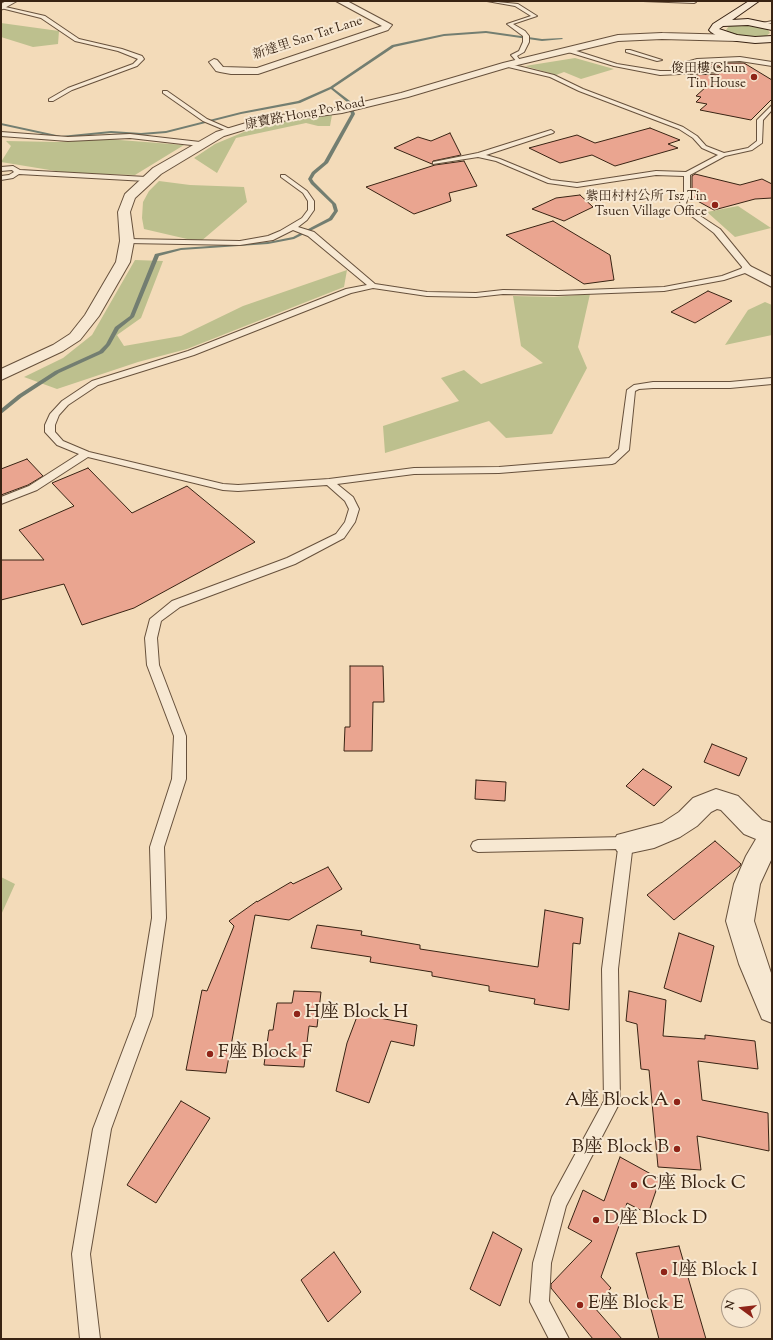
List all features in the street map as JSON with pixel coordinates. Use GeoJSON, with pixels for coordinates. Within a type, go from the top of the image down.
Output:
{"type":"FeatureCollection","features":[{"type":"Feature","properties":{"kind":"street"},"geometry":{"type":"LineString","coordinates":[[1,7],[13,1]]}},
{"type":"Feature","properties":{"kind":"street","name":"新達里 San Tat Lane"},"geometry":{"type":"LineString","coordinates":[[214,62],[220,69],[231,71],[258,71],[391,25],[340,1]]}},
{"type":"Feature","properties":{"kind":"street"},"geometry":{"type":"LineString","coordinates":[[755,2],[750,17],[757,23]]}},
{"type":"Feature","properties":{"kind":"street"},"geometry":{"type":"LineString","coordinates":[[755,2],[718,24],[714,28],[716,32],[772,46]]}},
{"type":"Feature","properties":{"kind":"street"},"geometry":{"type":"LineString","coordinates":[[718,24],[757,23],[772,27]]}},
{"type":"Feature","properties":{"kind":"street","name":"康寶路 Hong Po Road"},"geometry":{"type":"LineString","coordinates":[[662,36],[697,31],[718,24]]}},
{"type":"Feature","properties":{"kind":"street","name":"康寶路 Hong Po Road"},"geometry":{"type":"LineString","coordinates":[[1,375],[58,348],[75,337],[84,327],[92,316],[123,262],[127,240],[123,219],[126,204],[134,190],[146,179],[223,128],[266,120],[342,110],[404,95],[506,65],[618,38],[662,36],[740,39]]}},
{"type":"Feature","properties":{"kind":"street"},"geometry":{"type":"LineString","coordinates":[[740,39],[772,39]]}},
{"type":"Feature","properties":{"kind":"street"},"geometry":{"type":"LineString","coordinates":[[748,269],[772,283]]}},
{"type":"Feature","properties":{"kind":"street"},"geometry":{"type":"LineString","coordinates":[[626,843],[654,837],[671,830],[688,819],[702,805],[716,799],[729,803],[753,827],[772,834],[755,864],[747,884],[740,921],[753,964],[772,1010]]}},
{"type":"Feature","properties":{"kind":"lane"},"geometry":{"type":"LineString","coordinates":[[489,1],[516,5],[534,14],[534,17],[509,24],[523,32],[526,39],[521,52],[514,56],[520,62]]}},
{"type":"Feature","properties":{"kind":"lane"},"geometry":{"type":"LineString","coordinates":[[645,1],[694,2]]}},
{"type":"Feature","properties":{"kind":"lane"},"geometry":{"type":"LineString","coordinates":[[1,7],[43,17],[77,40],[120,50],[140,57],[141,59],[135,65],[70,89],[51,100]]}},
{"type":"Feature","properties":{"kind":"lane"},"geometry":{"type":"LineString","coordinates":[[757,23],[772,22]]}},
{"type":"Feature","properties":{"kind":"lane"},"geometry":{"type":"LineString","coordinates":[[567,50],[612,64],[647,72],[675,73],[719,70]]}},
{"type":"Feature","properties":{"kind":"lane"},"geometry":{"type":"LineString","coordinates":[[628,51],[658,60]]}},
{"type":"Feature","properties":{"kind":"lane"},"geometry":{"type":"LineString","coordinates":[[612,64],[642,55]]}},
{"type":"Feature","properties":{"kind":"lane"},"geometry":{"type":"LineString","coordinates":[[675,73],[676,68],[681,65],[697,61],[740,59],[772,64]]}},
{"type":"Feature","properties":{"kind":"lane"},"geometry":{"type":"LineString","coordinates":[[506,65],[552,76],[581,90],[681,128],[695,136],[704,147],[723,155]]}},
{"type":"Feature","properties":{"kind":"lane"},"geometry":{"type":"LineString","coordinates":[[165,92],[205,120],[223,128]]}},
{"type":"Feature","properties":{"kind":"lane"},"geometry":{"type":"LineString","coordinates":[[478,155],[498,160],[550,182],[568,185],[586,185],[656,173],[687,174],[723,155],[750,149],[760,142],[760,120],[772,108]]}},
{"type":"Feature","properties":{"kind":"lane"},"geometry":{"type":"LineString","coordinates":[[435,163],[478,155],[551,132]]}},
{"type":"Feature","properties":{"kind":"lane"},"geometry":{"type":"LineString","coordinates":[[1,134],[68,139],[130,136],[200,144]]}},
{"type":"Feature","properties":{"kind":"lane"},"geometry":{"type":"LineString","coordinates":[[1,169],[13,168],[18,172],[146,179]]}},
{"type":"Feature","properties":{"kind":"lane"},"geometry":{"type":"LineString","coordinates":[[1,178],[11,177],[18,172]]}},
{"type":"Feature","properties":{"kind":"lane"},"geometry":{"type":"LineString","coordinates":[[687,174],[687,194],[683,203],[688,211],[718,231],[748,269],[724,278],[696,284],[664,288],[452,295],[403,292],[373,286],[349,291],[192,353],[142,367],[95,383],[65,403],[55,414],[50,426],[50,432],[60,443],[86,454],[216,485],[238,488],[329,482],[414,471],[499,470],[612,461],[624,450],[631,390],[637,387],[653,385],[730,386],[772,381]]}},
{"type":"Feature","properties":{"kind":"lane"},"geometry":{"type":"LineString","coordinates":[[127,240],[184,243],[240,243],[270,238],[294,228],[305,219],[311,210],[311,201],[305,192],[283,176]]}},
{"type":"Feature","properties":{"kind":"lane"},"geometry":{"type":"LineString","coordinates":[[294,228],[311,234],[373,286]]}},
{"type":"Feature","properties":{"kind":"lane"},"geometry":{"type":"LineString","coordinates":[[1,502],[33,488],[86,454]]}},
{"type":"Feature","properties":{"kind":"lane"},"geometry":{"type":"LineString","coordinates":[[90,1339],[81,1254],[102,1129],[144,1016],[158,918],[157,847],[179,779],[180,736],[153,665],[151,638],[156,619],[176,604],[292,561],[340,536],[350,522],[354,509],[349,499],[329,482]]}},
{"type":"Feature","properties":{"kind":"lane"},"geometry":{"type":"LineString","coordinates":[[478,846],[626,843],[610,969],[612,1102],[558,1203],[542,1263],[539,1302],[559,1339]]}},
{"type":"Feature","properties":{"kind":"green space"},"geometry":{"type":"Polygon","coordinates":[[[1,23],[59,31],[58,44],[33,47],[1,37],[1,23]]]}},
{"type":"Feature","properties":{"kind":"green space"},"geometry":{"type":"Polygon","coordinates":[[[741,25],[761,27],[768,30],[770,33],[766,36],[754,37],[736,35],[726,30],[729,26],[741,25]]]}},
{"type":"Feature","properties":{"kind":"green space"},"geometry":{"type":"Polygon","coordinates":[[[575,58],[614,69],[581,79],[564,72],[556,75],[525,66],[575,58]]]}},
{"type":"Feature","properties":{"kind":"green space"},"geometry":{"type":"Polygon","coordinates":[[[332,115],[330,126],[318,126],[306,123],[236,138],[217,173],[194,158],[215,144],[256,127],[279,122],[332,115]]]}},
{"type":"Feature","properties":{"kind":"green space"},"geometry":{"type":"Polygon","coordinates":[[[107,139],[184,145],[135,175],[68,173],[1,162],[11,146],[6,141],[58,142],[107,139]]]}},
{"type":"Feature","properties":{"kind":"green space"},"geometry":{"type":"Polygon","coordinates":[[[159,181],[190,185],[244,187],[247,202],[200,242],[144,229],[142,218],[143,202],[149,191],[159,181]]]}},
{"type":"Feature","properties":{"kind":"green space"},"geometry":{"type":"Polygon","coordinates":[[[738,206],[771,228],[735,237],[707,212],[738,206]]]}},
{"type":"Feature","properties":{"kind":"green space"},"geometry":{"type":"Polygon","coordinates":[[[135,260],[163,261],[141,318],[117,335],[124,346],[181,336],[243,306],[347,270],[344,287],[187,349],[138,362],[57,389],[24,377],[63,358],[92,335],[135,260]]]}},
{"type":"Feature","properties":{"kind":"green space"},"geometry":{"type":"Polygon","coordinates":[[[590,294],[578,347],[587,368],[552,434],[506,438],[489,421],[385,453],[383,426],[459,401],[441,378],[464,370],[481,384],[543,363],[521,346],[513,296],[554,297],[590,294]]]}},
{"type":"Feature","properties":{"kind":"green space"},"geometry":{"type":"Polygon","coordinates":[[[765,302],[772,305],[772,335],[725,345],[748,310],[765,302]]]}},
{"type":"Feature","properties":{"kind":"green space"},"geometry":{"type":"Polygon","coordinates":[[[1,877],[15,884],[1,915],[1,877]]]}},
{"type":"Feature","properties":{"kind":"building"},"geometry":{"type":"Polygon","coordinates":[[[719,63],[744,63],[772,80],[772,99],[751,120],[700,110],[707,104],[696,102],[701,97],[696,96],[707,86],[690,75],[719,74],[723,70],[719,66],[681,69],[719,63]]]}},
{"type":"Feature","properties":{"kind":"building"},"geometry":{"type":"Polygon","coordinates":[[[650,128],[680,140],[668,144],[678,148],[615,166],[592,155],[560,163],[529,148],[577,135],[595,143],[650,128]]]}},
{"type":"Feature","properties":{"kind":"building"},"geometry":{"type":"Polygon","coordinates":[[[450,133],[461,155],[433,161],[432,164],[394,148],[418,137],[431,141],[450,133]]]}},
{"type":"Feature","properties":{"kind":"building"},"geometry":{"type":"Polygon","coordinates":[[[464,161],[477,186],[449,193],[451,201],[414,214],[366,187],[435,165],[464,161]]]}},
{"type":"Feature","properties":{"kind":"building"},"geometry":{"type":"Polygon","coordinates":[[[695,174],[740,185],[762,179],[772,184],[772,198],[755,199],[714,210],[692,198],[692,176],[695,174]]]}},
{"type":"Feature","properties":{"kind":"building"},"geometry":{"type":"Polygon","coordinates":[[[580,195],[593,207],[564,221],[532,209],[556,198],[580,195]]]}},
{"type":"Feature","properties":{"kind":"building"},"geometry":{"type":"Polygon","coordinates":[[[553,221],[610,255],[614,280],[584,284],[506,235],[553,221]]]}},
{"type":"Feature","properties":{"kind":"building"},"geometry":{"type":"Polygon","coordinates":[[[708,291],[732,301],[695,323],[671,312],[708,291]]]}},
{"type":"Feature","properties":{"kind":"building"},"geometry":{"type":"Polygon","coordinates":[[[27,459],[43,476],[28,485],[1,495],[1,469],[27,459]]]}},
{"type":"Feature","properties":{"kind":"building"},"geometry":{"type":"Polygon","coordinates":[[[88,468],[132,513],[187,486],[255,542],[134,608],[82,625],[64,584],[1,600],[1,560],[44,560],[19,530],[74,506],[52,483],[88,468]]]}},
{"type":"Feature","properties":{"kind":"building"},"geometry":{"type":"Polygon","coordinates":[[[350,666],[383,666],[384,702],[373,702],[372,751],[344,751],[345,727],[350,727],[350,666]]]}},
{"type":"Feature","properties":{"kind":"building"},"geometry":{"type":"Polygon","coordinates":[[[712,744],[747,758],[739,776],[704,762],[712,744]]]}},
{"type":"Feature","properties":{"kind":"building"},"geometry":{"type":"Polygon","coordinates":[[[643,769],[672,787],[654,806],[626,786],[643,769]]]}},
{"type":"Feature","properties":{"kind":"building"},"geometry":{"type":"Polygon","coordinates":[[[476,780],[506,782],[505,801],[475,799],[476,780]]]}},
{"type":"Feature","properties":{"kind":"building"},"geometry":{"type":"Polygon","coordinates":[[[715,841],[741,864],[740,866],[674,920],[647,895],[715,841]]]}},
{"type":"Feature","properties":{"kind":"building"},"geometry":{"type":"Polygon","coordinates":[[[328,867],[342,889],[289,920],[255,915],[226,1073],[186,1070],[202,990],[207,991],[234,926],[229,921],[257,901],[291,882],[293,884],[328,867]]]}},
{"type":"Feature","properties":{"kind":"building"},"geometry":{"type":"Polygon","coordinates":[[[545,910],[583,918],[580,944],[573,943],[569,1010],[534,1004],[535,999],[489,991],[489,986],[432,976],[432,972],[370,962],[371,957],[311,948],[317,925],[362,931],[361,935],[420,945],[420,949],[538,967],[545,910]]]}},
{"type":"Feature","properties":{"kind":"building"},"geometry":{"type":"Polygon","coordinates":[[[679,933],[714,946],[701,1002],[664,988],[679,933]]]}},
{"type":"Feature","properties":{"kind":"building"},"geometry":{"type":"Polygon","coordinates":[[[294,991],[321,992],[317,1027],[309,1026],[304,1067],[264,1065],[269,1030],[273,1030],[277,1003],[292,1003],[294,991]]]}},
{"type":"Feature","properties":{"kind":"building"},"geometry":{"type":"Polygon","coordinates":[[[629,991],[666,1000],[663,1036],[705,1039],[705,1035],[755,1041],[758,1069],[698,1061],[702,1100],[768,1113],[769,1151],[697,1136],[701,1170],[658,1167],[649,1070],[641,1069],[637,1024],[626,1021],[629,991]]]}},
{"type":"Feature","properties":{"kind":"building"},"geometry":{"type":"Polygon","coordinates":[[[358,1014],[417,1025],[414,1046],[391,1041],[369,1103],[336,1091],[347,1043],[358,1014]]]}},
{"type":"Feature","properties":{"kind":"building"},"geometry":{"type":"Polygon","coordinates":[[[181,1101],[210,1118],[156,1203],[127,1185],[181,1101]]]}},
{"type":"Feature","properties":{"kind":"building"},"geometry":{"type":"Polygon","coordinates":[[[620,1157],[660,1179],[648,1214],[627,1203],[601,1277],[611,1288],[594,1307],[622,1339],[593,1339],[551,1288],[551,1284],[592,1241],[568,1228],[583,1190],[604,1201],[620,1157]]]}},
{"type":"Feature","properties":{"kind":"building"},"geometry":{"type":"Polygon","coordinates":[[[493,1232],[522,1249],[500,1306],[470,1289],[493,1232]]]}},
{"type":"Feature","properties":{"kind":"building"},"geometry":{"type":"Polygon","coordinates":[[[679,1246],[706,1339],[659,1339],[636,1253],[679,1246]]]}},
{"type":"Feature","properties":{"kind":"building"},"geometry":{"type":"Polygon","coordinates":[[[334,1252],[361,1292],[328,1322],[301,1280],[334,1252]]]}},
{"type":"Feature","properties":{"kind":"waterway"},"geometry":{"type":"LineString","coordinates":[[331,88],[393,46],[444,35],[486,32],[542,40],[562,39]]}},
{"type":"Feature","properties":{"kind":"waterway"},"geometry":{"type":"LineString","coordinates":[[1,124],[61,137],[111,132],[141,134],[166,132],[241,113],[299,102],[331,88]]}},
{"type":"Feature","properties":{"kind":"waterway"},"geometry":{"type":"LineString","coordinates":[[1,412],[20,396],[57,372],[101,352],[108,345],[117,328],[132,317],[157,255],[181,249],[268,243],[294,238],[331,219],[336,211],[334,204],[312,183],[310,179],[313,173],[326,163],[353,114],[349,102],[331,88]]}},
{"type":"Feature","properties":{"kind":"place","name":"俊田樓 Chun Tin House"},"geometry":{"type":"Point","coordinates":[754,77]}},
{"type":"Feature","properties":{"kind":"place","name":"紫田村村公所 Tsz Tin Tsuen Village Office"},"geometry":{"type":"Point","coordinates":[715,205]}},
{"type":"Feature","properties":{"kind":"place","name":"H座 Block H"},"geometry":{"type":"Point","coordinates":[297,1014]}},
{"type":"Feature","properties":{"kind":"place","name":"F座 Block F"},"geometry":{"type":"Point","coordinates":[210,1054]}},
{"type":"Feature","properties":{"kind":"place","name":"A座 Block A"},"geometry":{"type":"Point","coordinates":[677,1102]}},
{"type":"Feature","properties":{"kind":"place","name":"B座 Block B"},"geometry":{"type":"Point","coordinates":[677,1149]}},
{"type":"Feature","properties":{"kind":"place","name":"C座 Block C"},"geometry":{"type":"Point","coordinates":[634,1185]}},
{"type":"Feature","properties":{"kind":"place","name":"D座 Block D"},"geometry":{"type":"Point","coordinates":[596,1220]}},
{"type":"Feature","properties":{"kind":"place","name":"I座 Block I"},"geometry":{"type":"Point","coordinates":[664,1272]}},
{"type":"Feature","properties":{"kind":"place","name":"E座 Block E"},"geometry":{"type":"Point","coordinates":[580,1305]}}]}
